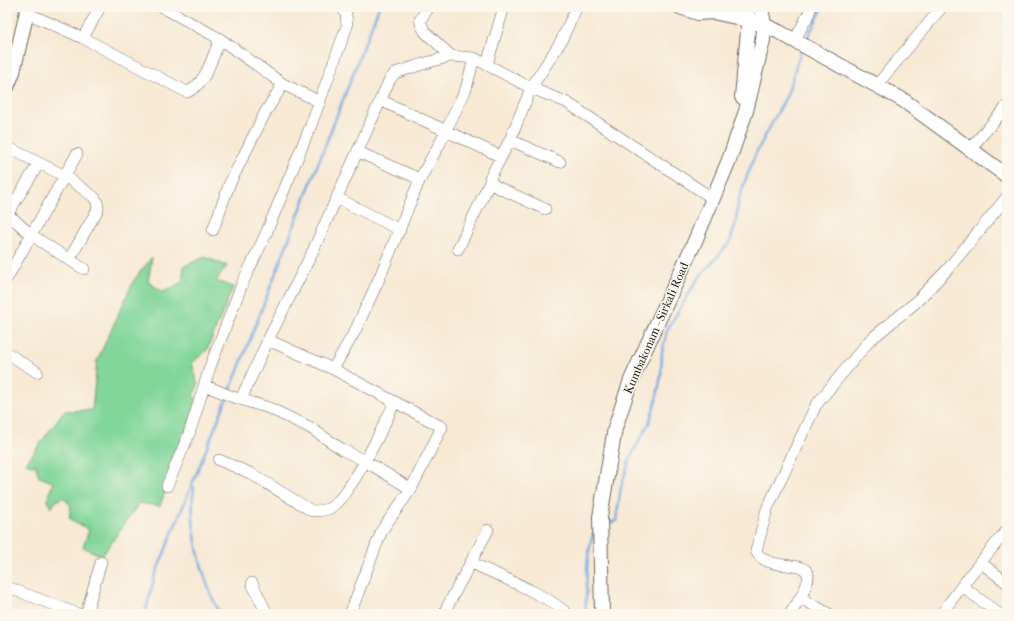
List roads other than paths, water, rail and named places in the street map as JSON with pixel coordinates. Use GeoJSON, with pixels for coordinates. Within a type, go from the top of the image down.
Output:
{"type":"FeatureCollection","features":[{"type":"Feature","properties":{"kind":"main road"},"geometry":{"type":"LineString","coordinates":[[680,7],[698,13],[709,10],[748,14],[764,25],[903,100],[971,148],[1007,176]]}},
{"type":"Feature","properties":{"kind":"main road","name":"Kumbakonam - Sirkali Road"},"geometry":{"type":"LineString","coordinates":[[602,614],[600,523],[615,428],[631,380],[695,241],[712,198],[730,160],[746,110],[763,40],[764,25],[761,7]]}},
{"type":"Feature","properties":{"kind":"main road"},"geometry":{"type":"LineString","coordinates":[[7,87],[13,72],[28,10]]}},
{"type":"Feature","properties":{"kind":"main road","name":"Kumbakonam - Sirkali Road"},"geometry":{"type":"LineString","coordinates":[[742,121],[741,110],[748,14]]}},
{"type":"Feature","properties":{"kind":"street"},"geometry":{"type":"LineString","coordinates":[[83,38],[100,7]]}},
{"type":"Feature","properties":{"kind":"street"},"geometry":{"type":"LineString","coordinates":[[162,7],[220,38],[283,84],[320,102]]}},
{"type":"Feature","properties":{"kind":"street"},"geometry":{"type":"LineString","coordinates":[[167,486],[188,434],[204,385],[242,284],[265,236],[320,102],[347,26],[346,14],[342,7]]}},
{"type":"Feature","properties":{"kind":"street"},"geometry":{"type":"LineString","coordinates":[[429,7],[421,22],[425,32],[450,56]]}},
{"type":"Feature","properties":{"kind":"street"},"geometry":{"type":"LineString","coordinates":[[487,64],[504,7]]}},
{"type":"Feature","properties":{"kind":"street"},"geometry":{"type":"LineString","coordinates":[[458,249],[490,182],[500,156],[510,140],[531,88],[560,43],[577,7]]}},
{"type":"Feature","properties":{"kind":"street"},"geometry":{"type":"LineString","coordinates":[[797,42],[810,7]]}},
{"type":"Feature","properties":{"kind":"street"},"geometry":{"type":"LineString","coordinates":[[876,86],[942,7]]}},
{"type":"Feature","properties":{"kind":"street"},"geometry":{"type":"LineString","coordinates":[[28,10],[187,92],[194,89],[202,80],[220,38]]}},
{"type":"Feature","properties":{"kind":"street"},"geometry":{"type":"LineString","coordinates":[[237,398],[309,260],[380,100],[389,81],[396,74],[450,56],[474,58],[531,88],[566,102],[712,198]]}},
{"type":"Feature","properties":{"kind":"street"},"geometry":{"type":"LineString","coordinates":[[333,369],[355,331],[400,230],[420,179],[466,89],[474,58]]}},
{"type":"Feature","properties":{"kind":"street"},"geometry":{"type":"LineString","coordinates":[[213,230],[229,185],[265,113],[283,84]]}},
{"type":"Feature","properties":{"kind":"street"},"geometry":{"type":"LineString","coordinates":[[380,100],[500,156]]}},
{"type":"Feature","properties":{"kind":"street"},"geometry":{"type":"LineString","coordinates":[[971,148],[1007,106]]}},
{"type":"Feature","properties":{"kind":"street"},"geometry":{"type":"LineString","coordinates":[[510,140],[560,162]]}},
{"type":"Feature","properties":{"kind":"street"},"geometry":{"type":"LineString","coordinates":[[7,148],[65,176],[94,197],[97,202],[98,209],[68,260]]}},
{"type":"Feature","properties":{"kind":"street"},"geometry":{"type":"LineString","coordinates":[[358,152],[420,179]]}},
{"type":"Feature","properties":{"kind":"street"},"geometry":{"type":"LineString","coordinates":[[7,278],[77,154]]}},
{"type":"Feature","properties":{"kind":"street"},"geometry":{"type":"LineString","coordinates":[[39,163],[10,210],[9,215],[31,235],[84,269]]}},
{"type":"Feature","properties":{"kind":"street"},"geometry":{"type":"LineString","coordinates":[[490,182],[545,209]]}},
{"type":"Feature","properties":{"kind":"street"},"geometry":{"type":"LineString","coordinates":[[337,198],[400,230]]}},
{"type":"Feature","properties":{"kind":"street"},"geometry":{"type":"LineString","coordinates":[[790,614],[801,598],[809,578],[807,571],[801,566],[767,563],[760,558],[756,551],[767,509],[816,405],[869,341],[915,303],[947,270],[1007,198]]}},
{"type":"Feature","properties":{"kind":"street"},"geometry":{"type":"LineString","coordinates":[[268,340],[333,369],[442,427],[411,489],[382,530],[350,614]]}},
{"type":"Feature","properties":{"kind":"street"},"geometry":{"type":"LineString","coordinates":[[7,353],[37,372]]}},
{"type":"Feature","properties":{"kind":"street"},"geometry":{"type":"LineString","coordinates":[[204,385],[219,392],[269,408],[309,427],[343,450],[365,461],[411,489]]}},
{"type":"Feature","properties":{"kind":"street"},"geometry":{"type":"LineString","coordinates":[[219,460],[250,473],[312,511],[321,511],[330,508],[337,502],[349,486],[365,461],[395,402]]}},
{"type":"Feature","properties":{"kind":"street"},"geometry":{"type":"LineString","coordinates":[[446,614],[446,609],[472,563],[488,530]]}},
{"type":"Feature","properties":{"kind":"street"},"geometry":{"type":"LineString","coordinates":[[941,614],[980,562],[1007,530]]}},
{"type":"Feature","properties":{"kind":"street"},"geometry":{"type":"LineString","coordinates":[[86,614],[101,562]]}},
{"type":"Feature","properties":{"kind":"street"},"geometry":{"type":"LineString","coordinates":[[980,562],[1007,583]]}},
{"type":"Feature","properties":{"kind":"street"},"geometry":{"type":"LineString","coordinates":[[472,563],[545,599],[561,608],[566,614]]}},
{"type":"Feature","properties":{"kind":"street"},"geometry":{"type":"LineString","coordinates":[[252,583],[268,614]]}},
{"type":"Feature","properties":{"kind":"street"},"geometry":{"type":"LineString","coordinates":[[962,586],[999,614]]}},
{"type":"Feature","properties":{"kind":"street"},"geometry":{"type":"LineString","coordinates":[[7,587],[78,614]]}},
{"type":"Feature","properties":{"kind":"street"},"geometry":{"type":"LineString","coordinates":[[801,598],[829,614]]}},
{"type":"Feature","properties":{"kind":"waterway"},"geometry":{"type":"LineString","coordinates":[[230,391],[379,7]]}},
{"type":"Feature","properties":{"kind":"waterway"},"geometry":{"type":"LineString","coordinates":[[805,42],[823,7]]}},
{"type":"Feature","properties":{"kind":"waterway"},"geometry":{"type":"LineString","coordinates":[[605,524],[616,521],[621,487],[631,456],[649,423],[656,401],[661,376],[662,352],[667,330],[697,280],[730,242],[736,222],[738,202],[744,184],[755,155],[787,95],[801,50]]}},
{"type":"Feature","properties":{"kind":"waterway"},"geometry":{"type":"LineString","coordinates":[[145,614],[154,578],[227,398]]}},
{"type":"Feature","properties":{"kind":"waterway"},"geometry":{"type":"LineString","coordinates":[[194,487],[193,518],[198,552],[202,569],[213,600],[220,614]]}},
{"type":"Feature","properties":{"kind":"waterway"},"geometry":{"type":"LineString","coordinates":[[585,614],[589,552],[594,532]]}}]}
